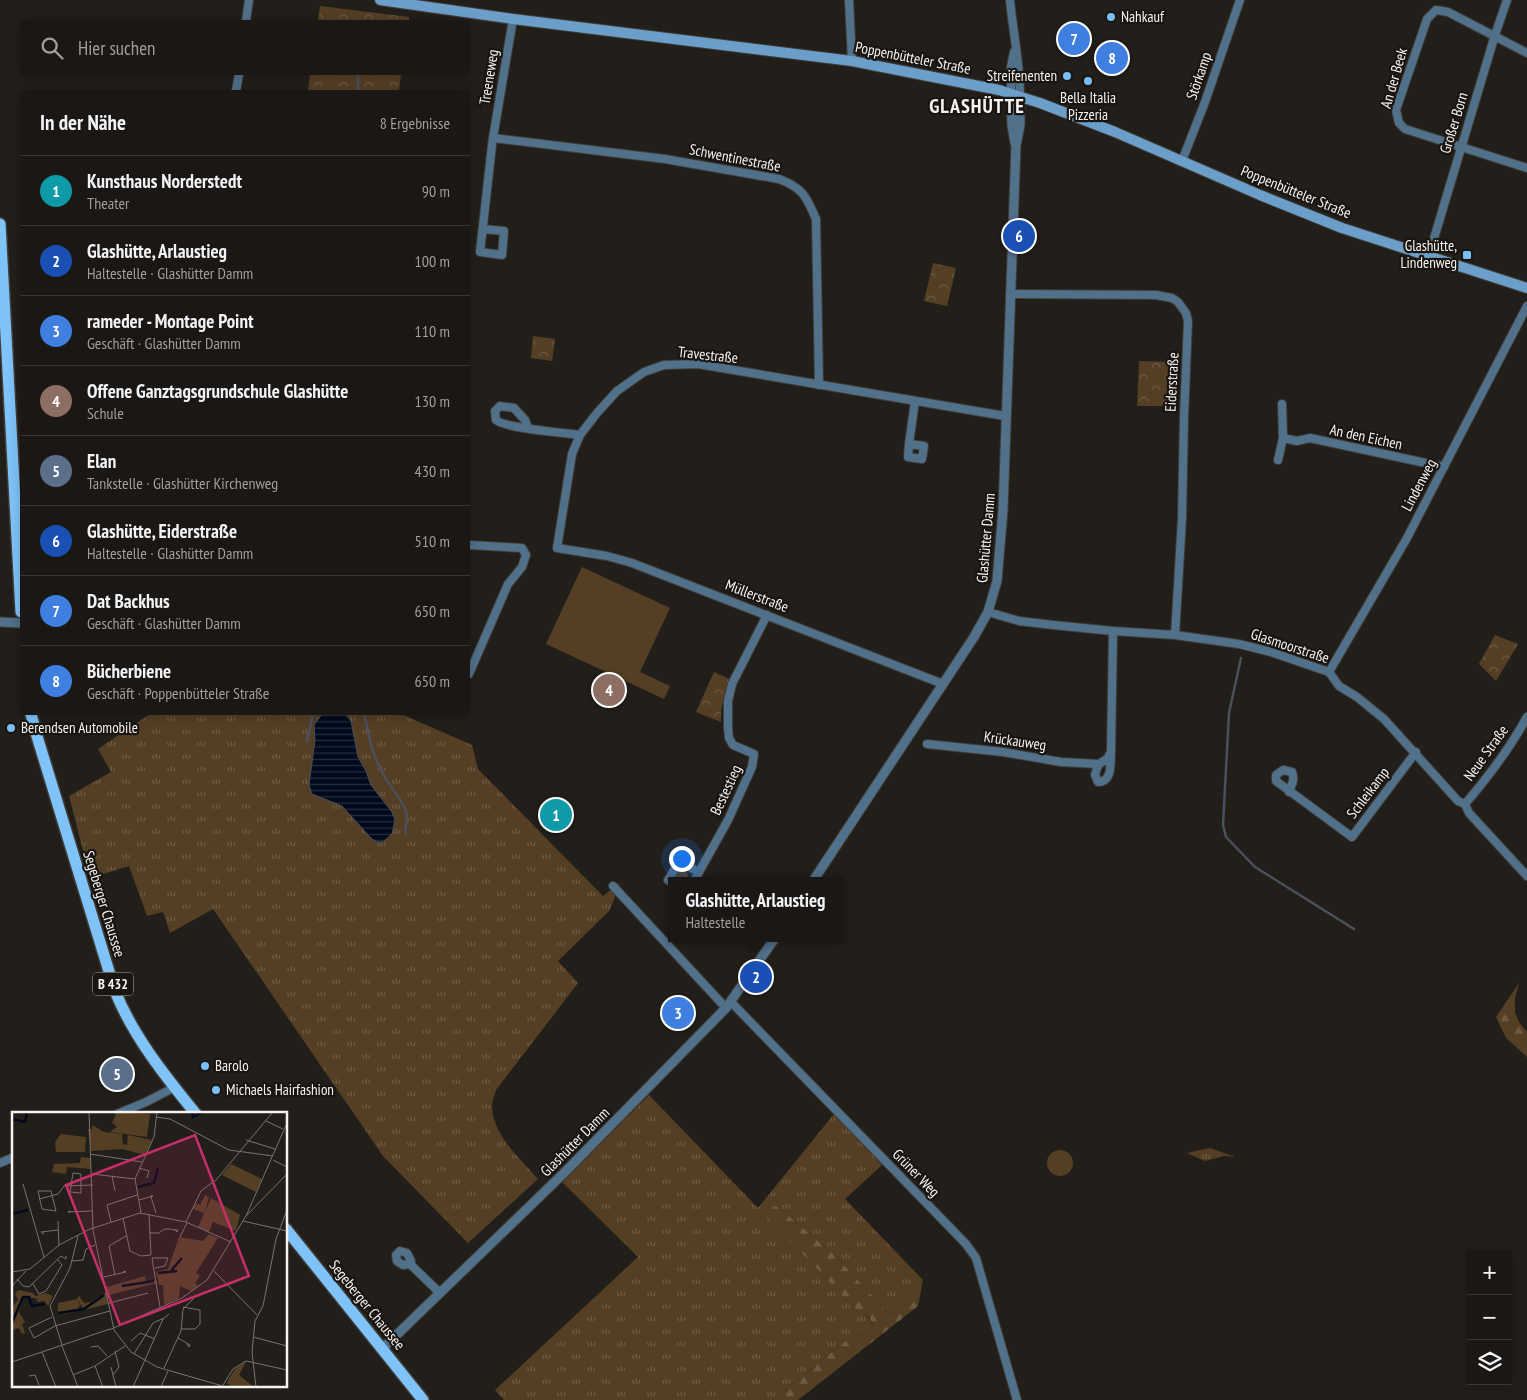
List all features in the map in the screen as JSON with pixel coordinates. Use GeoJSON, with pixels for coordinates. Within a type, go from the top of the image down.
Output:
{"type":"FeatureCollection","features":[{"type":"Feature","properties":{"kind":"main road","name":"Poppenbütteler Straße"},"geometry":{"type":"LineString","coordinates":[[380,0],[513,19],[852,61],[1015,94],[1115,132],[1320,219],[1527,288]]}},
{"type":"Feature","properties":{"kind":"main road"},"geometry":{"type":"LineString","coordinates":[[0,224],[16,446],[20,579]]}},
{"type":"Feature","properties":{"kind":"main road","name":"Segeberger Chaussee"},"geometry":{"type":"LineString","coordinates":[[31,715],[121,1006],[156,1062],[194,1112]]}},
{"type":"Feature","properties":{"kind":"main road","name":"Segeberger Chaussee"},"geometry":{"type":"LineString","coordinates":[[288,1231],[424,1400]]}},
{"type":"Feature","properties":{"kind":"street"},"geometry":{"type":"LineString","coordinates":[[246,20],[249,0]]}},
{"type":"Feature","properties":{"kind":"street"},"geometry":{"type":"LineString","coordinates":[[850,0],[852,61]]}},
{"type":"Feature","properties":{"kind":"street","name":"Glashütter Damm"},"geometry":{"type":"LineString","coordinates":[[817,877],[988,612],[997,582],[1003,510],[1016,145],[1013,134],[1015,94],[1011,68],[1014,47],[1010,0]]}},
{"type":"Feature","properties":{"kind":"street","name":"Störkamp"},"geometry":{"type":"LineString","coordinates":[[1182,161],[1205,102],[1240,0]]}},
{"type":"Feature","properties":{"kind":"street","name":"Großer Born"},"geometry":{"type":"LineString","coordinates":[[1429,255],[1507,0]]}},
{"type":"Feature","properties":{"kind":"street","name":"An der Beek"},"geometry":{"type":"LineString","coordinates":[[1527,53],[1448,12],[1433,11],[1427,19],[1396,110],[1399,124],[1405,129],[1527,168]]}},
{"type":"Feature","properties":{"kind":"street","name":"Treeneweg"},"geometry":{"type":"LineString","coordinates":[[483,229],[493,138],[513,19]]}},
{"type":"Feature","properties":{"kind":"street"},"geometry":{"type":"LineString","coordinates":[[236,90],[239,75]]}},
{"type":"Feature","properties":{"kind":"street","name":"Schwentinestraße"},"geometry":{"type":"LineString","coordinates":[[493,138],[665,159],[778,179],[793,184],[805,194],[816,219],[819,385]]}},
{"type":"Feature","properties":{"kind":"street","name":"Eiderstraße"},"geometry":{"type":"LineString","coordinates":[[1010,294],[1156,295],[1172,298],[1182,306],[1186,313],[1188,340],[1182,519],[1175,635]]}},
{"type":"Feature","properties":{"kind":"street","name":"Lindenweg"},"geometry":{"type":"LineString","coordinates":[[1329,672],[1406,538],[1527,306]]}},
{"type":"Feature","properties":{"kind":"street","name":"Travestraße"},"geometry":{"type":"LineString","coordinates":[[556,548],[572,454],[580,435],[617,391],[639,375],[664,365],[698,364],[1006,416]]}},
{"type":"Feature","properties":{"kind":"street"},"geometry":{"type":"LineString","coordinates":[[910,444],[915,402]]}},
{"type":"Feature","properties":{"kind":"street"},"geometry":{"type":"LineString","coordinates":[[1278,460],[1283,438],[1282,404]]}},
{"type":"Feature","properties":{"kind":"street"},"geometry":{"type":"LineString","coordinates":[[528,428],[580,435]]}},
{"type":"Feature","properties":{"kind":"street","name":"An den Eichen"},"geometry":{"type":"LineString","coordinates":[[1283,438],[1298,441],[1310,438],[1444,467]]}},
{"type":"Feature","properties":{"kind":"street"},"geometry":{"type":"LineString","coordinates":[[470,545],[522,548],[526,555],[522,567],[508,584],[470,672]]}},
{"type":"Feature","properties":{"kind":"street","name":"Müllerstraße"},"geometry":{"type":"LineString","coordinates":[[556,548],[632,562],[943,684]]}},
{"type":"Feature","properties":{"kind":"street","name":"Glasmoorstraße"},"geometry":{"type":"LineString","coordinates":[[988,612],[1019,621],[1112,631],[1175,635],[1239,644],[1271,652],[1329,672],[1339,686],[1357,697],[1384,719],[1416,752],[1458,801],[1465,804],[1469,813],[1527,876]]}},
{"type":"Feature","properties":{"kind":"street","name":"Bestestieg"},"geometry":{"type":"LineString","coordinates":[[696,877],[728,820],[752,766],[754,754],[733,745],[730,738],[728,701],[732,684],[767,615]]}},
{"type":"Feature","properties":{"kind":"street"},"geometry":{"type":"LineString","coordinates":[[0,622],[20,623]]}},
{"type":"Feature","properties":{"kind":"street"},"geometry":{"type":"LineString","coordinates":[[1111,752],[1107,759],[1099,764],[1095,775],[1096,780],[1101,783],[1109,777],[1111,752],[1112,631]]}},
{"type":"Feature","properties":{"kind":"street","name":"Neue Straße"},"geometry":{"type":"LineString","coordinates":[[1465,804],[1496,768],[1527,717]]}},
{"type":"Feature","properties":{"kind":"street","name":"Krückauweg"},"geometry":{"type":"LineString","coordinates":[[927,744],[1003,752],[1061,762],[1099,764]]}},
{"type":"Feature","properties":{"kind":"street","name":"Schleikamp"},"geometry":{"type":"LineString","coordinates":[[1289,792],[1352,837],[1416,752]]}},
{"type":"Feature","properties":{"kind":"street"},"geometry":{"type":"LineString","coordinates":[[670,877],[679,862],[698,872]]}},
{"type":"Feature","properties":{"kind":"street"},"geometry":{"type":"LineString","coordinates":[[613,886],[729,1005]]}},
{"type":"Feature","properties":{"kind":"street","name":"Glashütter Damm"},"geometry":{"type":"LineString","coordinates":[[382,1349],[564,1173],[729,1005],[772,942]]}},
{"type":"Feature","properties":{"kind":"street","name":"Grüner Weg"},"geometry":{"type":"LineString","coordinates":[[729,1005],[966,1244],[976,1258],[1017,1400]]}},
{"type":"Feature","properties":{"kind":"street"},"geometry":{"type":"LineString","coordinates":[[123,1112],[175,1087]]}},
{"type":"Feature","properties":{"kind":"street"},"geometry":{"type":"LineString","coordinates":[[0,1163],[12,1158]]}},
{"type":"Feature","properties":{"kind":"street"},"geometry":{"type":"LineString","coordinates":[[410,1264],[440,1293]]}},
{"type":"Feature","properties":{"kind":"green space"},"geometry":{"type":"Polygon","coordinates":[[[320,6],[409,17],[409,20],[318,20],[320,6]]]}},
{"type":"Feature","properties":{"kind":"green space"},"geometry":{"type":"Polygon","coordinates":[[[310,75],[401,75],[399,90],[308,90],[310,75]]]}},
{"type":"Feature","properties":{"kind":"green space"},"geometry":{"type":"Polygon","coordinates":[[[933,263],[956,268],[947,306],[924,301],[933,263]]]}},
{"type":"Feature","properties":{"kind":"green space"},"geometry":{"type":"Polygon","coordinates":[[[533,336],[555,339],[552,361],[531,358],[533,336]]]}},
{"type":"Feature","properties":{"kind":"green space"},"geometry":{"type":"Polygon","coordinates":[[[1139,361],[1174,362],[1173,406],[1137,406],[1139,361]]]}},
{"type":"Feature","properties":{"kind":"green space"},"geometry":{"type":"Polygon","coordinates":[[[582,567],[670,608],[640,672],[670,686],[664,699],[546,644],[582,567]]]}},
{"type":"Feature","properties":{"kind":"green space"},"geometry":{"type":"Polygon","coordinates":[[[1495,635],[1518,644],[1496,681],[1479,664],[1495,635]]]}},
{"type":"Feature","properties":{"kind":"green space"},"geometry":{"type":"Polygon","coordinates":[[[714,672],[729,679],[721,710],[721,722],[696,712],[714,672]]]}},
{"type":"Feature","properties":{"kind":"green space"},"geometry":{"type":"Polygon","coordinates":[[[149,715],[321,715],[314,725],[315,740],[309,785],[312,794],[342,806],[348,813],[380,798],[371,785],[358,757],[346,715],[403,715],[472,745],[478,769],[603,896],[620,883],[610,910],[558,961],[578,983],[496,1090],[492,1102],[493,1116],[502,1136],[538,1179],[468,1243],[383,1156],[213,909],[170,933],[163,912],[147,916],[129,866],[90,878],[69,796],[111,772],[98,749],[149,715]]]}},
{"type":"Feature","properties":{"kind":"green space"},"geometry":{"type":"Polygon","coordinates":[[[680,870],[684,870],[688,877],[676,877],[680,870]]]}},
{"type":"Feature","properties":{"kind":"green space"},"geometry":{"type":"Polygon","coordinates":[[[1519,983],[1515,998],[1515,1012],[1519,1022],[1527,1032],[1527,1057],[1506,1038],[1496,1017],[1519,983]]]}},
{"type":"Feature","properties":{"kind":"green space"},"geometry":{"type":"Polygon","coordinates":[[[649,1095],[758,1208],[834,1114],[882,1165],[845,1199],[923,1280],[895,1312],[888,1313],[835,1255],[778,1207],[764,1212],[860,1314],[868,1317],[873,1329],[864,1335],[854,1334],[773,1400],[504,1400],[495,1390],[638,1257],[562,1182],[649,1095]]]}},
{"type":"Feature","properties":{"kind":"green space"},"geometry":{"type":"Polygon","coordinates":[[[1210,1148],[1235,1157],[1224,1156],[1205,1161],[1187,1153],[1210,1148]]]}},
{"type":"Feature","properties":{"kind":"green space"},"geometry":{"type":"Polygon","coordinates":[[[1060,1150],[1069,1154],[1073,1163],[1069,1172],[1060,1176],[1051,1172],[1047,1163],[1051,1154],[1060,1150]]]}},
{"type":"Feature","properties":{"kind":"green space"},"geometry":{"type":"Polygon","coordinates":[[[772,1206],[778,1207],[835,1255],[888,1313],[895,1312],[923,1280],[918,1306],[798,1400],[773,1400],[854,1334],[864,1335],[873,1329],[873,1326],[869,1317],[860,1314],[763,1212],[772,1206]]]}},
{"type":"Feature","properties":{"kind":"water"},"geometry":{"type":"Polygon","coordinates":[[[321,715],[346,715],[351,721],[358,757],[371,785],[392,812],[395,820],[392,834],[383,842],[376,842],[370,837],[342,806],[312,794],[309,785],[315,740],[314,725],[321,715]]]}},
{"type":"Feature","properties":{"kind":"waterway"},"geometry":{"type":"LineString","coordinates":[[358,75],[358,90]]}},
{"type":"Feature","properties":{"kind":"waterway"},"geometry":{"type":"LineString","coordinates":[[1241,658],[1229,713],[1223,825],[1226,837],[1255,867],[1354,929]]}},
{"type":"Feature","properties":{"kind":"waterway"},"geometry":{"type":"LineString","coordinates":[[307,741],[313,715]]}},
{"type":"Feature","properties":{"kind":"waterway"},"geometry":{"type":"LineString","coordinates":[[364,715],[377,763],[406,811],[406,834]]}},
{"type":"Feature","properties":{"kind":"place","name":"Nahkauf"},"geometry":{"type":"Point","coordinates":[1111,17]}},
{"type":"Feature","properties":{"kind":"place","name":"Dat Backhus"},"geometry":{"type":"Point","coordinates":[1074,39]}},
{"type":"Feature","properties":{"kind":"place","name":"Bücherbiene"},"geometry":{"type":"Point","coordinates":[1112,58]}},
{"type":"Feature","properties":{"kind":"place","name":"Streifenenten"},"geometry":{"type":"Point","coordinates":[1067,76]}},
{"type":"Feature","properties":{"kind":"place","name":"Bella Italia Pizzeria"},"geometry":{"type":"Point","coordinates":[1088,81]}},
{"type":"Feature","properties":{"kind":"place","name":"Glashütte, Eiderstraße"},"geometry":{"type":"Point","coordinates":[1019,236]}},
{"type":"Feature","properties":{"kind":"place","name":"Glashütte, Lindenweg"},"geometry":{"type":"Point","coordinates":[1467,255]}},
{"type":"Feature","properties":{"kind":"place","name":"Offene Ganztagsgrundschule Glashütte"},"geometry":{"type":"Point","coordinates":[609,690]}},
{"type":"Feature","properties":{"kind":"place","name":"Berendsen Automobile"},"geometry":{"type":"Point","coordinates":[11,728]}},
{"type":"Feature","properties":{"kind":"place","name":"Kunsthaus Norderstedt"},"geometry":{"type":"Point","coordinates":[556,815]}},
{"type":"Feature","properties":{"kind":"place","name":"Glashütte, Arlaustieg"},"geometry":{"type":"Point","coordinates":[756,977]}},
{"type":"Feature","properties":{"kind":"place","name":"rameder - Montage Point"},"geometry":{"type":"Point","coordinates":[678,1013]}},
{"type":"Feature","properties":{"kind":"place","name":"Barolo"},"geometry":{"type":"Point","coordinates":[205,1066]}},
{"type":"Feature","properties":{"kind":"place","name":"Elan"},"geometry":{"type":"Point","coordinates":[117,1074]}},
{"type":"Feature","properties":{"kind":"place","name":"Michaels Hairfashion"},"geometry":{"type":"Point","coordinates":[216,1090]}},
{"type":"Feature","properties":{"kind":"district","name":"GLASHÜTTE"},"geometry":{"type":"Point","coordinates":[977,106]}}]}
